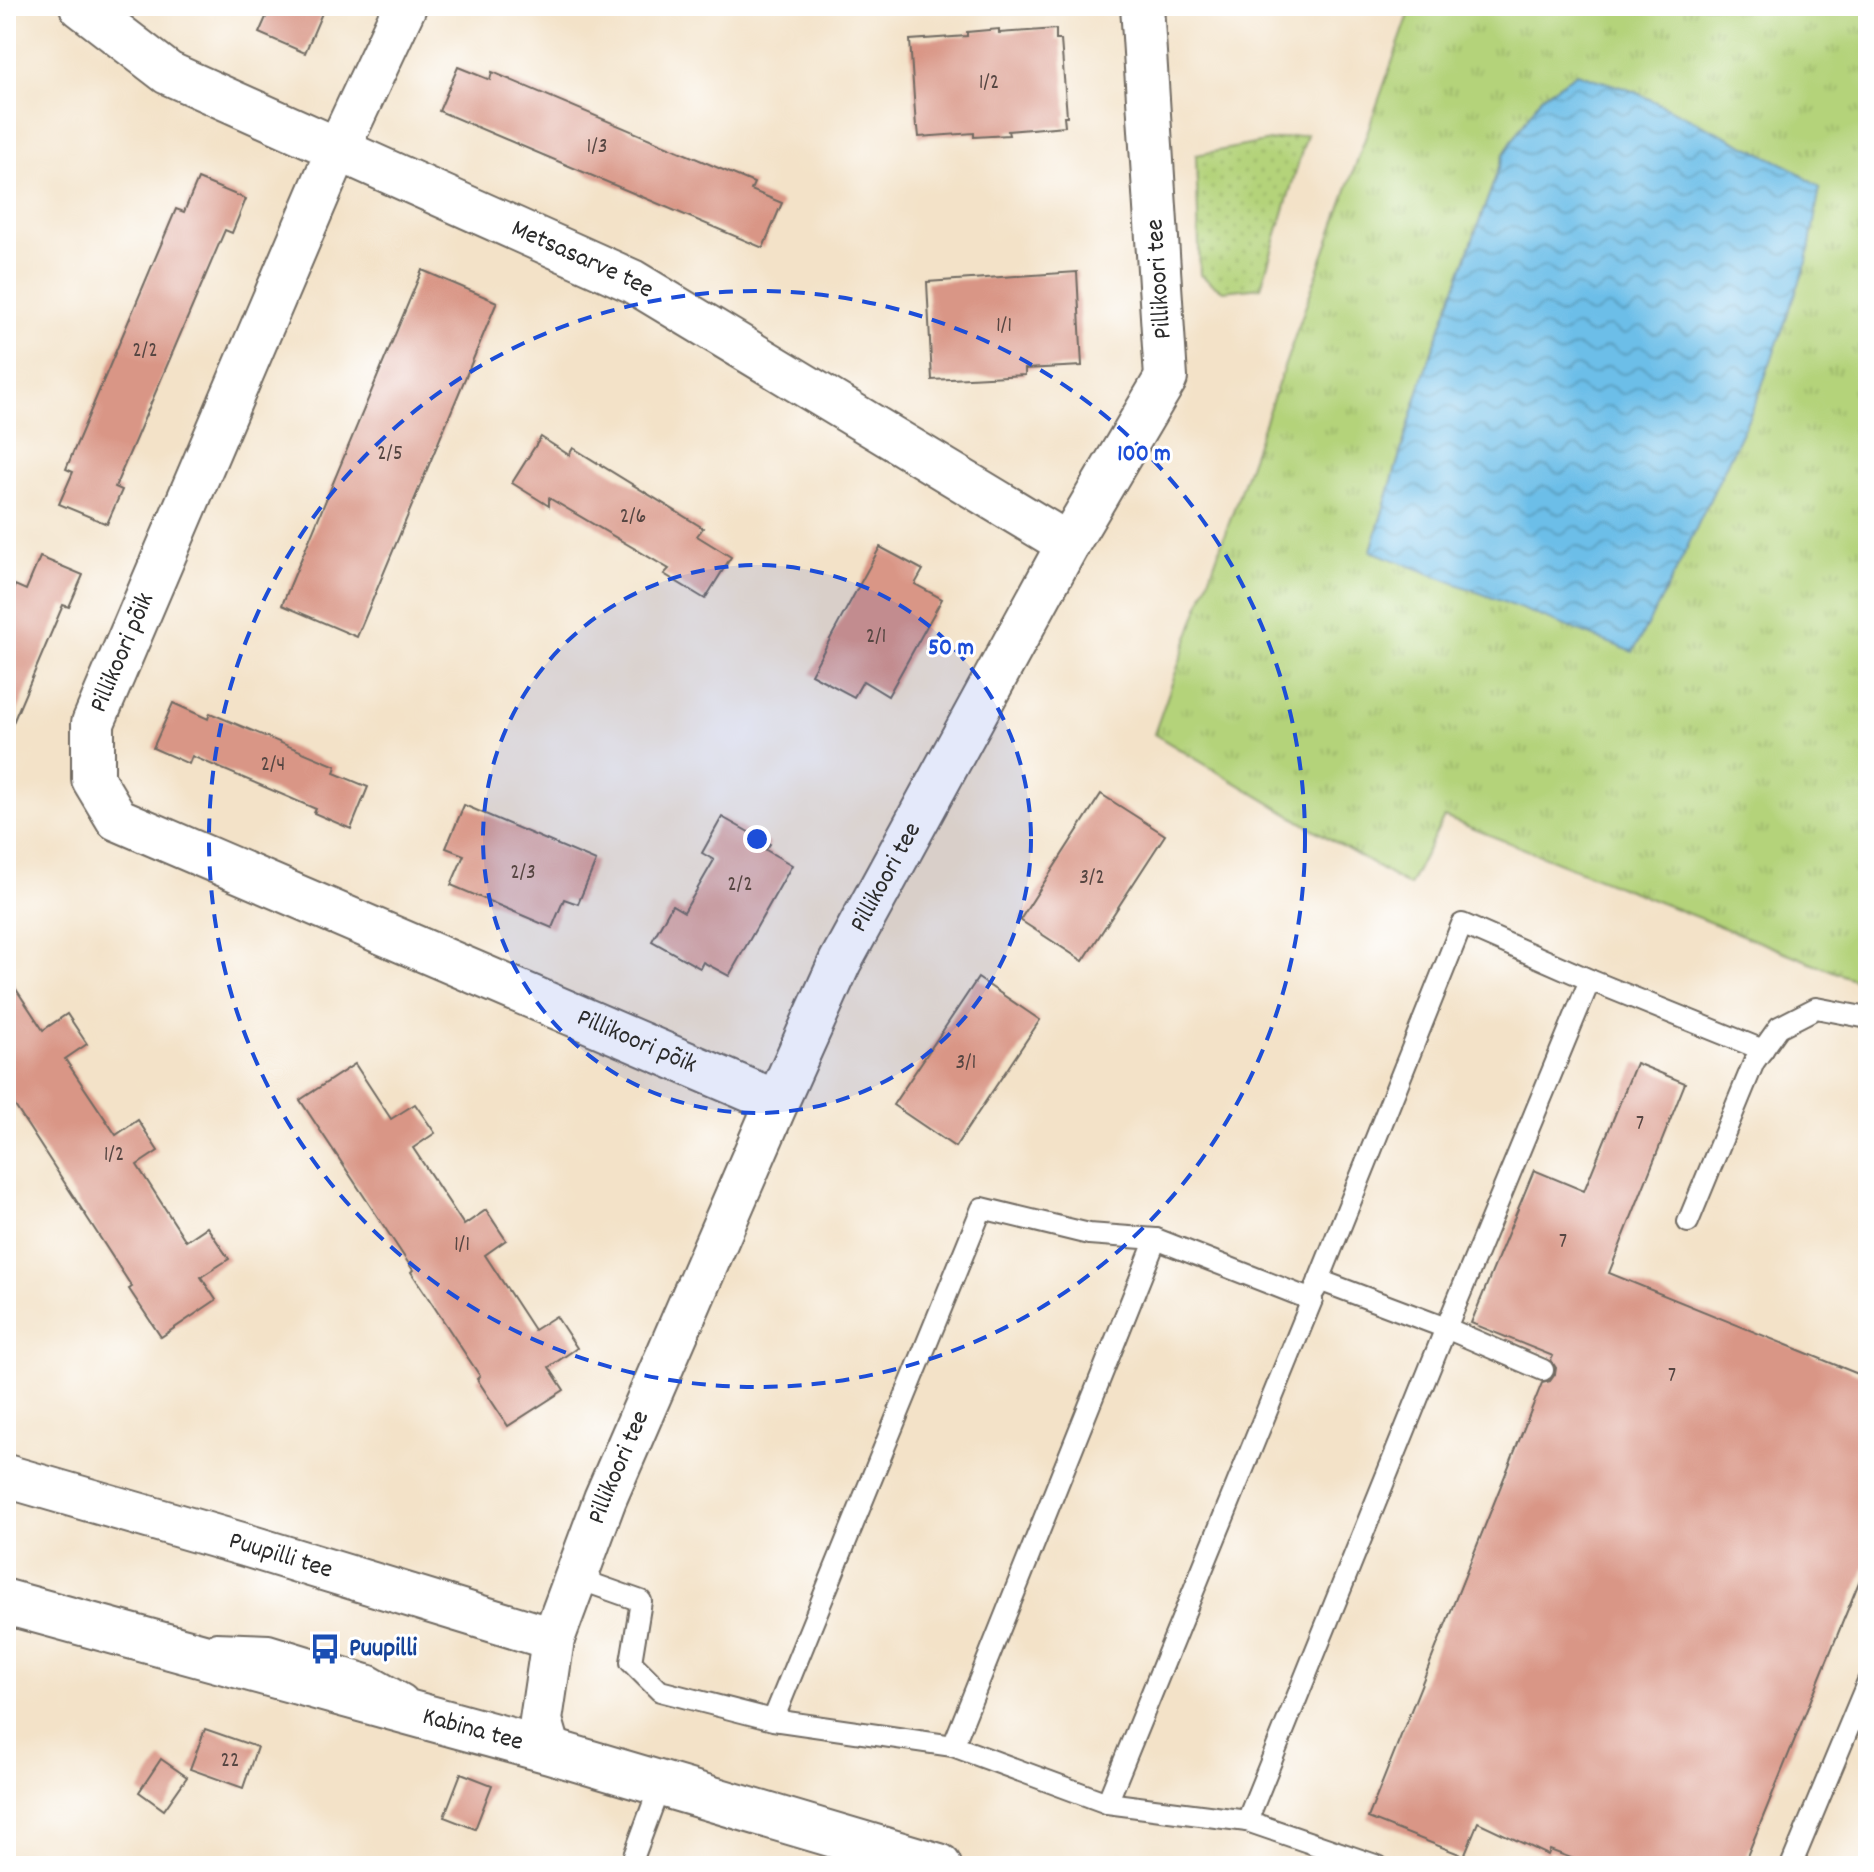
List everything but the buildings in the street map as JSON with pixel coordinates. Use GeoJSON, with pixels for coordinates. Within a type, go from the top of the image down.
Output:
{"type":"FeatureCollection","features":[{"type":"Feature","properties":{"kind":"street","name":"Metsasarve tee"},"geometry":{"type":"LineString","coordinates":[[81,6],[168,73],[632,281],[1068,544]]}},
{"type":"Feature","properties":{"kind":"street","name":"Pillikoori põik"},"geometry":{"type":"LineString","coordinates":[[405,6],[337,151],[93,723],[93,779],[117,819],[777,1102]]}},
{"type":"Feature","properties":{"kind":"street","name":"Pillikoori tee"},"geometry":{"type":"LineString","coordinates":[[550,1751],[541,1720],[553,1639],[611,1485],[777,1102],[840,962],[1068,544],[1166,378],[1142,6]]}},
{"type":"Feature","properties":{"kind":"street","name":"Puupilli tee"},"geometry":{"type":"LineString","coordinates":[[6,1476],[553,1639]]}},
{"type":"Feature","properties":{"kind":"street","name":"Kabina tee"},"geometry":{"type":"LineString","coordinates":[[6,1602],[550,1751],[939,1866]]}},
{"type":"Feature","properties":{"kind":"lane"},"geometry":{"type":"LineString","coordinates":[[1107,1803],[1462,924],[1763,1050]]}},
{"type":"Feature","properties":{"kind":"lane"},"geometry":{"type":"LineString","coordinates":[[1247,1821],[1590,980]]}},
{"type":"Feature","properties":{"kind":"lane"},"geometry":{"type":"LineString","coordinates":[[1688,1222],[1754,1062],[1779,1027],[1816,1008],[1868,1018]]}},
{"type":"Feature","properties":{"kind":"lane"},"geometry":{"type":"LineString","coordinates":[[773,1720],[982,1208],[1089,1234],[1156,1239],[1312,1300]]}},
{"type":"Feature","properties":{"kind":"lane"},"geometry":{"type":"LineString","coordinates":[[953,1746],[1156,1239]]}},
{"type":"Feature","properties":{"kind":"lane"},"geometry":{"type":"LineString","coordinates":[[1319,1280],[1446,1328],[1543,1370]]}},
{"type":"Feature","properties":{"kind":"lane"},"geometry":{"type":"LineString","coordinates":[[576,1578],[641,1601],[631,1662],[660,1691],[773,1720],[953,1746],[1107,1803],[1247,1821],[1378,1866]]}},
{"type":"Feature","properties":{"kind":"lane"},"geometry":{"type":"LineString","coordinates":[[1791,1866],[1868,1681]]}},
{"type":"Feature","properties":{"kind":"lane"},"geometry":{"type":"LineString","coordinates":[[631,1864],[661,1783]]}},
{"type":"Feature","properties":{"kind":"green space"},"geometry":{"type":"Polygon","coordinates":[[[1412,6],[1868,6],[1868,985],[1444,817],[1409,886],[1154,734],[1412,6]],[[1541,97],[1504,154],[1425,371],[1371,550],[1541,97]]]}},
{"type":"Feature","properties":{"kind":"green space"},"geometry":{"type":"Polygon","coordinates":[[[1307,134],[1261,287],[1223,291],[1200,275],[1196,155],[1307,134]]]}},
{"type":"Feature","properties":{"kind":"water"},"geometry":{"type":"Polygon","coordinates":[[[1577,73],[1633,91],[1790,167],[1820,188],[1807,262],[1756,402],[1675,573],[1633,652],[1371,551],[1425,371],[1504,154],[1541,97],[1577,73]]]}},
{"type":"Feature","properties":{"kind":"place","name":"Puupilli"},"geometry":{"type":"Point","coordinates":[325,1649]}}]}
